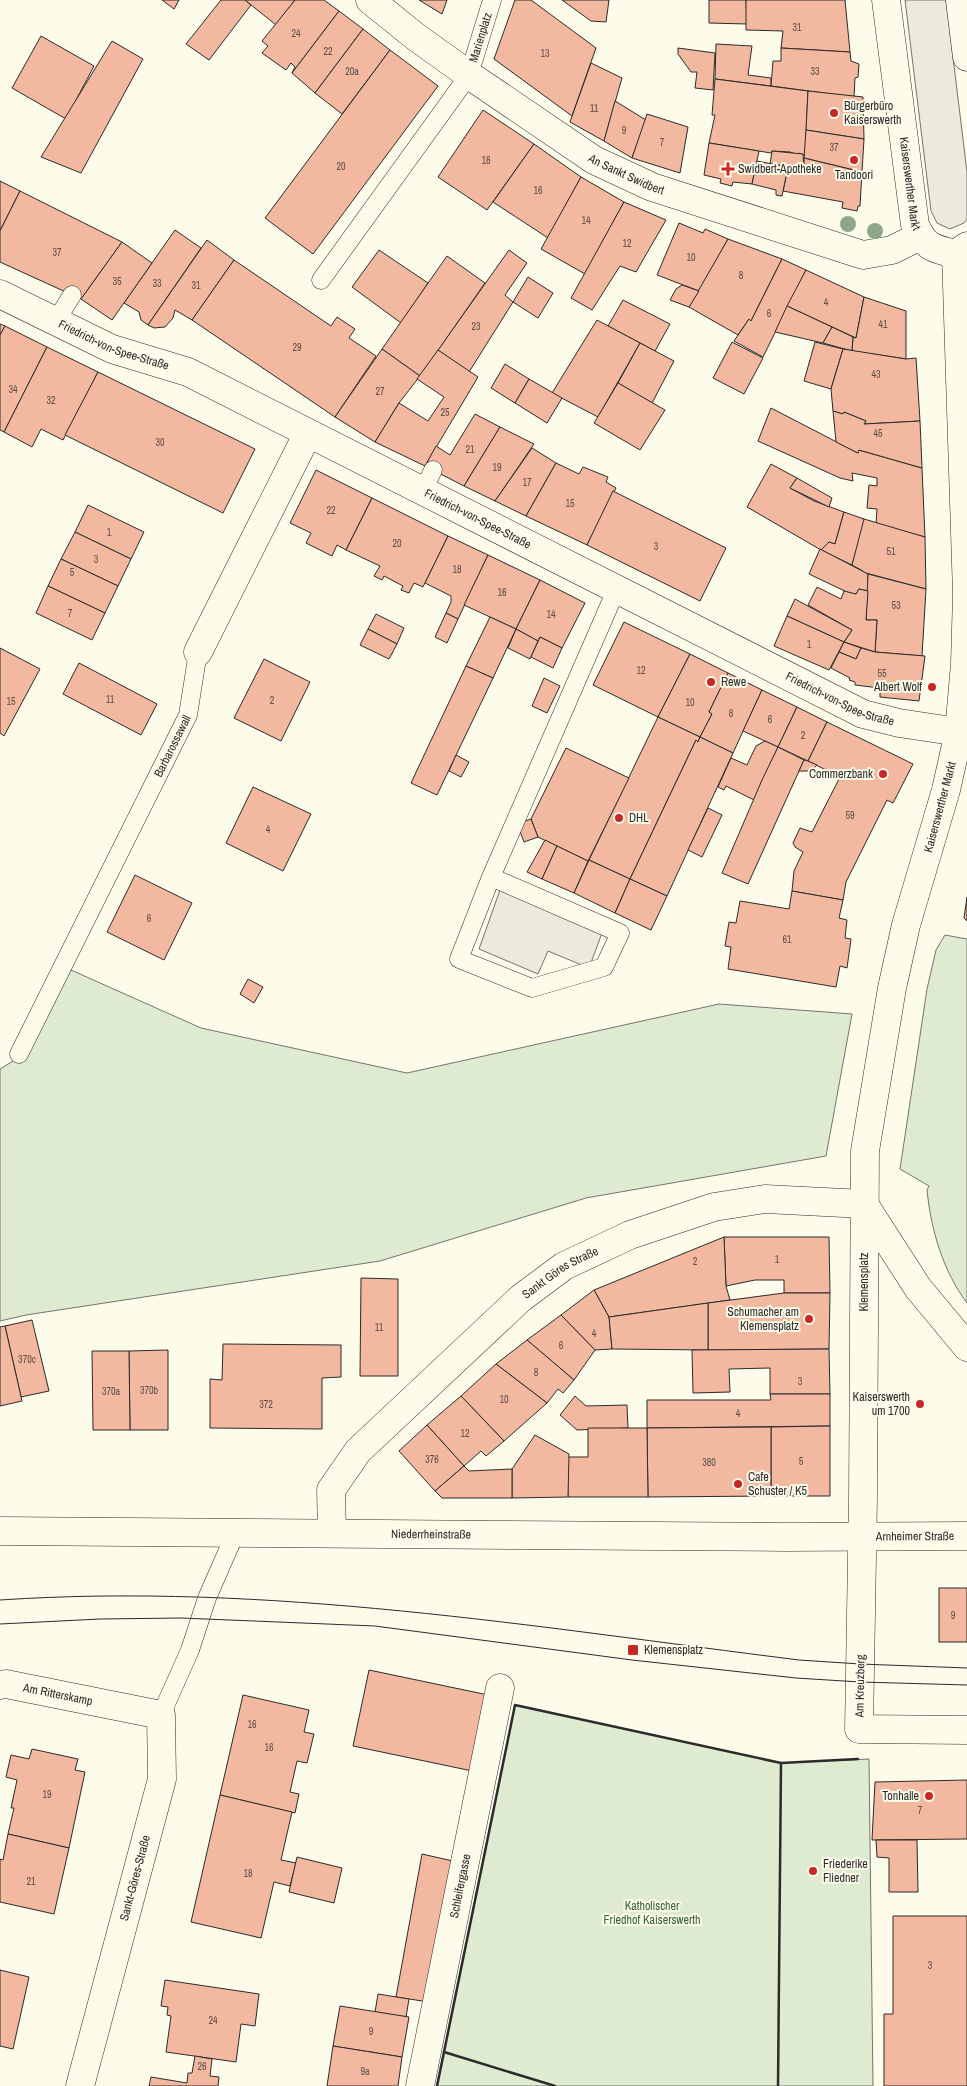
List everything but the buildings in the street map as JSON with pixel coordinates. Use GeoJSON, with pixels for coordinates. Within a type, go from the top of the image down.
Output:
{"type":"FeatureCollection","features":[{"type":"Feature","properties":{"kind":"street","name":"An Sankt Swidbert"},"geometry":{"type":"LineString","coordinates":[[370,0],[416,37],[469,75],[594,160],[652,187],[863,255],[892,250],[920,236]]}},
{"type":"Feature","properties":{"kind":"street","name":"Kaiserswerther Markt"},"geometry":{"type":"LineString","coordinates":[[864,1204],[865,1151],[892,988],[906,925],[946,790],[959,732],[965,664],[967,594],[962,250],[927,245],[920,236],[912,212],[886,0]]}},
{"type":"Feature","properties":{"kind":"street"},"geometry":{"type":"LineString","coordinates":[[960,0],[967,56]]}},
{"type":"Feature","properties":{"kind":"street","name":"Friedrich-von-Spee-Straße"},"geometry":{"type":"LineString","coordinates":[[0,294],[112,349],[188,372],[308,433],[428,481],[616,588],[863,714],[900,724],[959,732]]}},
{"type":"Feature","properties":{"kind":"street","name":"Barbarossawall"},"geometry":{"type":"LineString","coordinates":[[198,652],[308,433]]}},
{"type":"Feature","properties":{"kind":"street","name":"Sankt Göres Straße"},"geometry":{"type":"LineString","coordinates":[[332,1533],[330,1490],[358,1451],[520,1298],[564,1266],[630,1235],[714,1207],[765,1199],[864,1204]]}},
{"type":"Feature","properties":{"kind":"street"},"geometry":{"type":"LineString","coordinates":[[864,1204],[918,1288],[967,1347]]}},
{"type":"Feature","properties":{"kind":"street","name":"Klemensplatz"},"geometry":{"type":"LineString","coordinates":[[863,1537],[864,1204]]}},
{"type":"Feature","properties":{"kind":"street","name":"Niederrheinstraße"},"geometry":{"type":"LineString","coordinates":[[0,1531],[863,1537]]}},
{"type":"Feature","properties":{"kind":"street","name":"Arnheimer Straße"},"geometry":{"type":"LineString","coordinates":[[863,1537],[967,1536]]}},
{"type":"Feature","properties":{"kind":"street","name":"Am Kreuzberg"},"geometry":{"type":"LineString","coordinates":[[863,1537],[859,1729],[967,1730]]}},
{"type":"Feature","properties":{"kind":"street","name":"Am Ritterskamp"},"geometry":{"type":"LineString","coordinates":[[0,1685],[6,1684],[161,1715]]}},
{"type":"Feature","properties":{"kind":"street","name":"Schleifergasse"},"geometry":{"type":"LineString","coordinates":[[420,2086],[500,1688]]}},
{"type":"Feature","properties":{"kind":"street","name":"Sankt-Göres-Straße"},"geometry":{"type":"LineString","coordinates":[[80,2086],[162,1779],[161,1715]]}},
{"type":"Feature","properties":{"kind":"lane","name":"Marienplatz"},"geometry":{"type":"LineString","coordinates":[[321,280],[469,75],[492,0]]}},
{"type":"Feature","properties":{"kind":"lane"},"geometry":{"type":"LineString","coordinates":[[56,321],[72,295]]}},
{"type":"Feature","properties":{"kind":"lane"},"geometry":{"type":"LineString","coordinates":[[491,877],[620,933],[604,968],[532,988],[459,959],[491,877],[616,588]]}},
{"type":"Feature","properties":{"kind":"lane","name":"Barbarossawall"},"geometry":{"type":"LineString","coordinates":[[19,1054],[188,715],[198,652]]}},
{"type":"Feature","properties":{"kind":"lane"},"geometry":{"type":"LineString","coordinates":[[161,1715],[190,1650],[206,1598],[235,1534]]}},
{"type":"Feature","properties":{"kind":"green space"},"geometry":{"type":"Polygon","coordinates":[[[945,935],[967,939],[967,1303],[951,1277],[939,1250],[929,1205],[927,1190],[929,1186],[900,1169],[927,989],[936,950],[945,935]]]}},
{"type":"Feature","properties":{"kind":"green space"},"geometry":{"type":"Polygon","coordinates":[[[71,970],[201,1028],[407,1073],[719,1004],[852,1014],[826,1156],[586,1198],[380,1261],[26,1315],[0,1321],[0,1069],[23,1055],[71,970]]]}},
{"type":"Feature","properties":{"kind":"green space","name":"Katholischer Friedhof Kaiserswerth"},"geometry":{"type":"Polygon","coordinates":[[[515,1705],[781,1763],[869,1759],[873,2086],[437,2086],[515,1705]]]}},
{"type":"Feature","properties":{"kind":"shaded area"},"geometry":{"type":"Polygon","coordinates":[[[905,0],[946,0],[967,172],[967,219],[964,223],[950,229],[937,223],[931,211],[905,0]]]}},
{"type":"Feature","properties":{"kind":"shaded area"},"geometry":{"type":"Polygon","coordinates":[[[500,890],[602,933],[589,968],[548,951],[538,974],[479,949],[500,890]]]}},
{"type":"Feature","properties":{"kind":"tram line"},"geometry":{"type":"LineString","coordinates":[[0,1600],[100,1596],[201,1597],[301,1602],[500,1622],[799,1660],[967,1668]]}},
{"type":"Feature","properties":{"kind":"tram line"},"geometry":{"type":"LineString","coordinates":[[0,1624],[100,1619],[181,1618],[375,1626],[632,1660],[796,1678],[967,1685]]}},
{"type":"Feature","properties":{"kind":"wall"},"geometry":{"type":"LineString","coordinates":[[555,2086],[444,2052],[515,1705],[781,1763],[858,1759]]}},
{"type":"Feature","properties":{"kind":"wall"},"geometry":{"type":"LineString","coordinates":[[778,2086],[781,1763]]}},
{"type":"Feature","properties":{"kind":"wall"},"geometry":{"type":"LineString","coordinates":[[437,2086],[444,2052]]}},
{"type":"Feature","properties":{"kind":"place","name":"Bürgerbüro Kaiserswerth"},"geometry":{"type":"Point","coordinates":[834,113]}},
{"type":"Feature","properties":{"kind":"place","name":"Tandoori"},"geometry":{"type":"Point","coordinates":[854,160]}},
{"type":"Feature","properties":{"kind":"place","name":"Swidbert-Apotheke"},"geometry":{"type":"Point","coordinates":[728,169]}},
{"type":"Feature","properties":{"kind":"place","name":"Rewe"},"geometry":{"type":"Point","coordinates":[711,682]}},
{"type":"Feature","properties":{"kind":"place","name":"Albert Wolf"},"geometry":{"type":"Point","coordinates":[932,687]}},
{"type":"Feature","properties":{"kind":"place","name":"Commerzbank"},"geometry":{"type":"Point","coordinates":[883,774]}},
{"type":"Feature","properties":{"kind":"place","name":"DHL"},"geometry":{"type":"Point","coordinates":[619,818]}},
{"type":"Feature","properties":{"kind":"place","name":"Schumacher am Klemensplatz"},"geometry":{"type":"Point","coordinates":[809,1319]}},
{"type":"Feature","properties":{"kind":"place","name":"Kaiserswerth um 1700"},"geometry":{"type":"Point","coordinates":[920,1404]}},
{"type":"Feature","properties":{"kind":"place","name":"Cafe Schuster / K5"},"geometry":{"type":"Point","coordinates":[738,1484]}},
{"type":"Feature","properties":{"kind":"place","name":"Klemensplatz"},"geometry":{"type":"Point","coordinates":[633,1650]}},
{"type":"Feature","properties":{"kind":"place","name":"Tonhalle"},"geometry":{"type":"Point","coordinates":[929,1796]}},
{"type":"Feature","properties":{"kind":"place","name":"Friederike Fliedner"},"geometry":{"type":"Point","coordinates":[813,1871]}}]}
